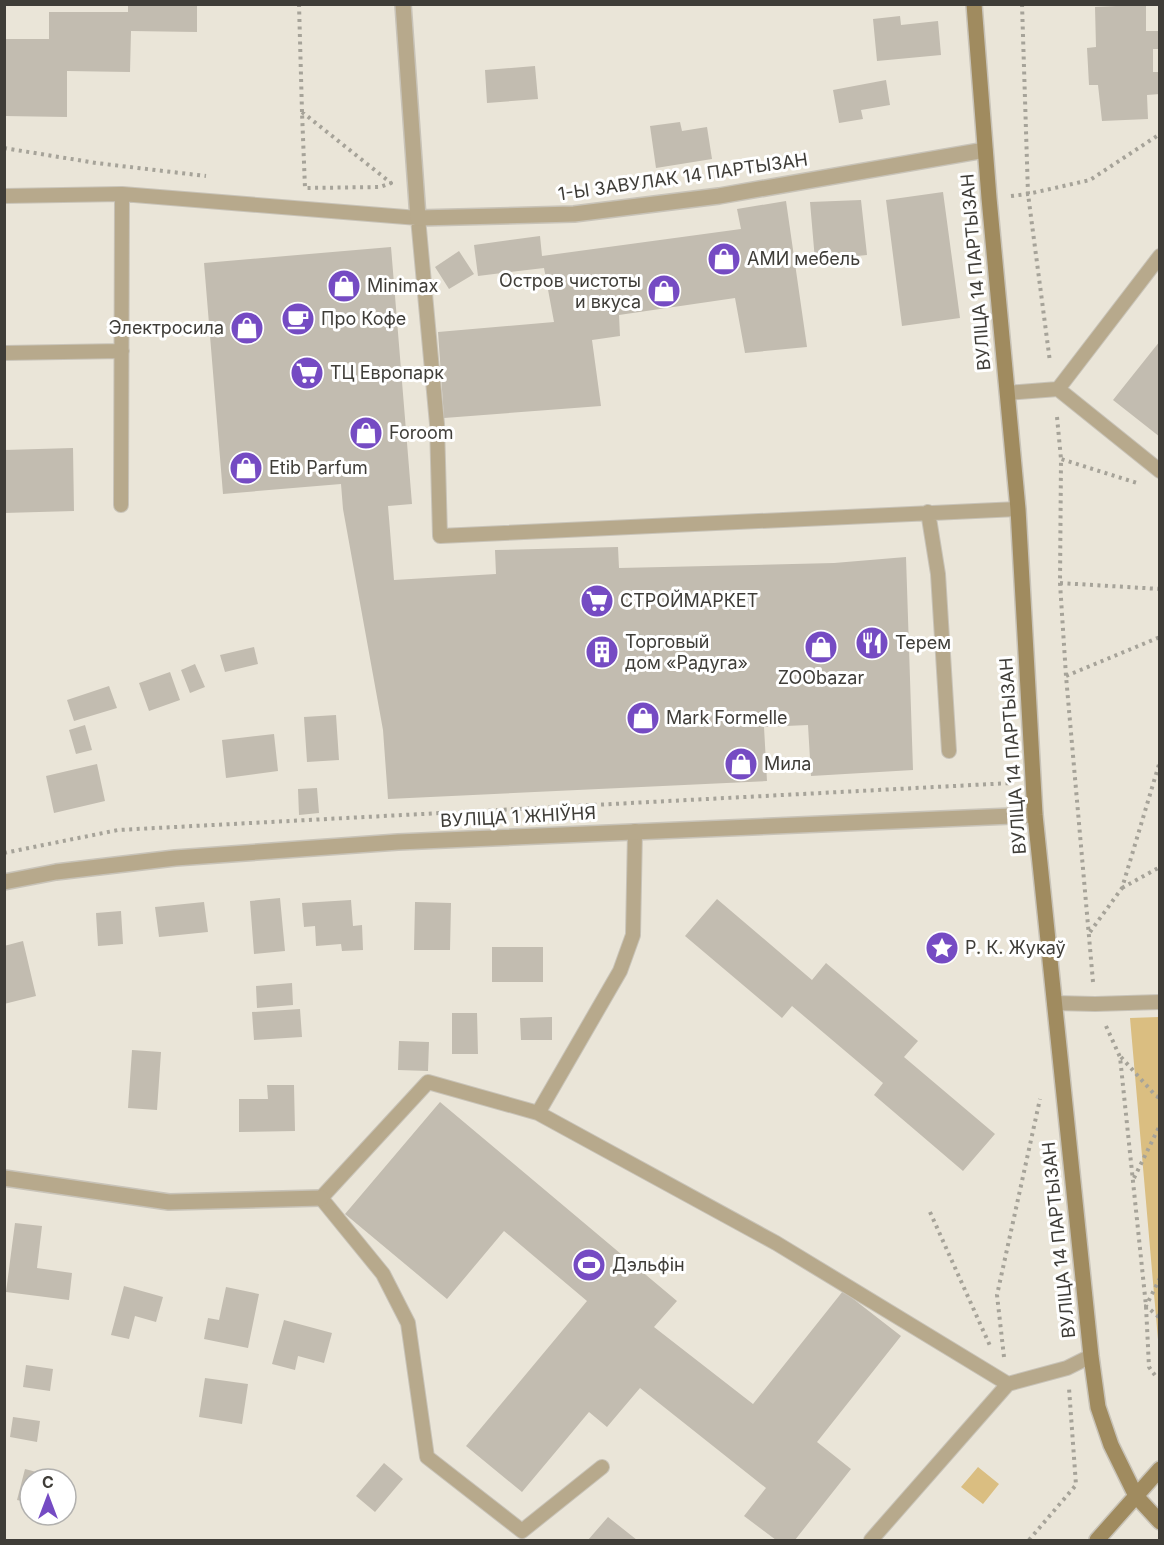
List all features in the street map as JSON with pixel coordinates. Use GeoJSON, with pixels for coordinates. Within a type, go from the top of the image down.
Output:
{"type":"FeatureCollection","features":[{"type":"Feature","properties":{"kind":"main road","name":"ВУЛІЦА 14 ПАРТЫЗАН"},"geometry":{"type":"LineString","coordinates":[[974,4],[1018,509],[1035,815],[1091,1356],[1098,1407],[1111,1445],[1136,1496],[1160,1522]]}},
{"type":"Feature","properties":{"kind":"main road"},"geometry":{"type":"LineString","coordinates":[[1097,1540],[1160,1469]]}},
{"type":"Feature","properties":{"kind":"street"},"geometry":{"type":"LineString","coordinates":[[403,4],[418,218]]}},
{"type":"Feature","properties":{"kind":"street","name":"1-Ы ЗАВУЛАК 14 ПАРТЫЗАН"},"geometry":{"type":"LineString","coordinates":[[418,218],[585,213],[719,196],[985,150]]}},
{"type":"Feature","properties":{"kind":"street","name":"ВУЛІЦА 1 ЖНІЎНЯ"},"geometry":{"type":"LineString","coordinates":[[4,882],[56,872],[175,858],[398,842],[1035,815]]}},
{"type":"Feature","properties":{"kind":"street"},"geometry":{"type":"LineString","coordinates":[[4,1178],[169,1202],[321,1198]]}},
{"type":"Feature","properties":{"kind":"lane"},"geometry":{"type":"LineString","coordinates":[[121,505],[122,194]]}},
{"type":"Feature","properties":{"kind":"lane"},"geometry":{"type":"LineString","coordinates":[[4,196],[122,194],[418,218],[437,424],[440,536],[1018,509]]}},
{"type":"Feature","properties":{"kind":"lane"},"geometry":{"type":"LineString","coordinates":[[1056,389],[1160,256]]}},
{"type":"Feature","properties":{"kind":"lane"},"geometry":{"type":"LineString","coordinates":[[4,353],[122,351]]}},
{"type":"Feature","properties":{"kind":"lane"},"geometry":{"type":"LineString","coordinates":[[1007,393],[1056,389],[1160,471]]}},
{"type":"Feature","properties":{"kind":"lane"},"geometry":{"type":"LineString","coordinates":[[928,512],[938,574],[949,752]]}},
{"type":"Feature","properties":{"kind":"lane"},"geometry":{"type":"LineString","coordinates":[[538,1113],[620,971],[633,935],[635,831]]}},
{"type":"Feature","properties":{"kind":"lane"},"geometry":{"type":"LineString","coordinates":[[1054,1003],[1160,1002]]}},
{"type":"Feature","properties":{"kind":"lane"},"geometry":{"type":"LineString","coordinates":[[602,1467],[522,1531],[427,1457],[408,1323],[383,1274],[321,1198],[428,1082],[538,1113],[776,1244],[1008,1384]]}},
{"type":"Feature","properties":{"kind":"lane"},"geometry":{"type":"LineString","coordinates":[[871,1540],[1008,1384],[1067,1368],[1091,1356]]}},
{"type":"Feature","properties":{"kind":"path"},"geometry":{"type":"LineString","coordinates":[[299,4],[305,188]]}},
{"type":"Feature","properties":{"kind":"path"},"geometry":{"type":"LineString","coordinates":[[1022,4],[1028,194],[1056,389],[1061,459],[1060,583],[1095,1004],[1120,1057],[1160,1098]]}},
{"type":"Feature","properties":{"kind":"path"},"geometry":{"type":"LineString","coordinates":[[293,186],[305,188],[380,187],[391,183],[302,112]]}},
{"type":"Feature","properties":{"kind":"path"},"geometry":{"type":"LineString","coordinates":[[1028,194],[1090,180],[1158,134]]}},
{"type":"Feature","properties":{"kind":"path"},"geometry":{"type":"LineString","coordinates":[[4,148],[96,163],[212,177]]}},
{"type":"Feature","properties":{"kind":"path"},"geometry":{"type":"LineString","coordinates":[[1061,459],[1148,485]]}},
{"type":"Feature","properties":{"kind":"path"},"geometry":{"type":"LineString","coordinates":[[1060,583],[1160,589]]}},
{"type":"Feature","properties":{"kind":"path"},"geometry":{"type":"LineString","coordinates":[[1066,676],[1160,637]]}},
{"type":"Feature","properties":{"kind":"path"},"geometry":{"type":"LineString","coordinates":[[1089,933],[1122,888],[1158,774],[1160,761]]}},
{"type":"Feature","properties":{"kind":"path"},"geometry":{"type":"LineString","coordinates":[[4,853],[118,830],[1019,783]]}},
{"type":"Feature","properties":{"kind":"path"},"geometry":{"type":"LineString","coordinates":[[1122,888],[1160,867]]}},
{"type":"Feature","properties":{"kind":"path"},"geometry":{"type":"LineString","coordinates":[[1120,1057],[1146,1306],[1149,1367],[1157,1378],[1160,1378]]}},
{"type":"Feature","properties":{"kind":"path"},"geometry":{"type":"LineString","coordinates":[[1008,1384],[997,1295],[1042,1088]]}},
{"type":"Feature","properties":{"kind":"path"},"geometry":{"type":"LineString","coordinates":[[1133,1180],[1160,1125]]}},
{"type":"Feature","properties":{"kind":"path"},"geometry":{"type":"LineString","coordinates":[[930,1212],[1008,1384]]}},
{"type":"Feature","properties":{"kind":"path"},"geometry":{"type":"LineString","coordinates":[[1146,1306],[1160,1278]]}},
{"type":"Feature","properties":{"kind":"path"},"geometry":{"type":"LineString","coordinates":[[1146,1306],[1160,1318]]}},
{"type":"Feature","properties":{"kind":"path"},"geometry":{"type":"LineString","coordinates":[[1029,1540],[1076,1485]]}},
{"type":"Feature","properties":{"kind":"shaded area"},"geometry":{"type":"Polygon","coordinates":[[[1160,1017],[1159,1351],[1130,1018],[1160,1017]]]}},
{"type":"Feature","properties":{"kind":"shaded area"},"geometry":{"type":"Polygon","coordinates":[[[978,1467],[999,1484],[983,1504],[961,1487],[978,1467]]]}},
{"type":"Feature","properties":{"kind":"building"},"geometry":{"type":"Polygon","coordinates":[[[128,4],[197,4],[197,32],[131,31],[130,72],[67,71],[67,117],[4,116],[4,39],[49,39],[49,12],[128,12],[128,4]]]}},
{"type":"Feature","properties":{"kind":"building"},"geometry":{"type":"Polygon","coordinates":[[[1116,4],[1146,4],[1146,31],[1160,31],[1160,49],[1153,49],[1153,72],[1160,72],[1160,94],[1147,95],[1148,119],[1102,121],[1098,85],[1089,85],[1087,48],[1096,47],[1095,7],[1116,6],[1116,4]]]}},
{"type":"Feature","properties":{"kind":"building"},"geometry":{"type":"Polygon","coordinates":[[[900,16],[901,25],[938,21],[941,55],[877,61],[873,19],[900,16]]]}},
{"type":"Feature","properties":{"kind":"building"},"geometry":{"type":"Polygon","coordinates":[[[535,66],[538,99],[487,103],[485,70],[535,66]]]}},
{"type":"Feature","properties":{"kind":"building"},"geometry":{"type":"Polygon","coordinates":[[[886,80],[890,105],[861,110],[863,119],[839,123],[833,90],[886,80]]]}},
{"type":"Feature","properties":{"kind":"building"},"geometry":{"type":"Polygon","coordinates":[[[680,122],[682,131],[707,127],[712,159],[656,168],[650,126],[680,122]]]}},
{"type":"Feature","properties":{"kind":"building"},"geometry":{"type":"Polygon","coordinates":[[[943,192],[960,318],[902,326],[886,200],[943,192]]]}},
{"type":"Feature","properties":{"kind":"building"},"geometry":{"type":"Polygon","coordinates":[[[861,200],[867,255],[815,260],[810,202],[861,200]]]}},
{"type":"Feature","properties":{"kind":"building"},"geometry":{"type":"Polygon","coordinates":[[[786,201],[807,347],[745,353],[735,298],[619,315],[620,336],[592,340],[601,406],[444,418],[438,332],[554,322],[544,268],[478,276],[474,245],[540,236],[542,256],[741,229],[737,209],[786,201]]]}},
{"type":"Feature","properties":{"kind":"building","name":"Торговый дом «Радуга»"},"geometry":{"type":"Polygon","coordinates":[[[391,247],[412,504],[388,506],[394,580],[496,574],[495,550],[618,547],[619,568],[834,563],[906,557],[913,770],[811,776],[808,725],[764,727],[767,781],[388,799],[383,730],[343,509],[341,484],[223,494],[204,263],[391,247]]]}},
{"type":"Feature","properties":{"kind":"building"},"geometry":{"type":"Polygon","coordinates":[[[459,251],[474,274],[449,289],[435,267],[459,251]]]}},
{"type":"Feature","properties":{"kind":"building"},"geometry":{"type":"Polygon","coordinates":[[[1160,341],[1160,437],[1113,400],[1160,341]]]}},
{"type":"Feature","properties":{"kind":"building"},"geometry":{"type":"Polygon","coordinates":[[[73,448],[74,511],[4,513],[4,450],[73,448]]]}},
{"type":"Feature","properties":{"kind":"building"},"geometry":{"type":"Polygon","coordinates":[[[254,647],[258,664],[225,672],[220,655],[254,647]]]}},
{"type":"Feature","properties":{"kind":"building"},"geometry":{"type":"Polygon","coordinates":[[[195,664],[205,687],[190,693],[181,670],[195,664]]]}},
{"type":"Feature","properties":{"kind":"building"},"geometry":{"type":"Polygon","coordinates":[[[170,672],[180,700],[149,711],[139,683],[170,672]]]}},
{"type":"Feature","properties":{"kind":"building"},"geometry":{"type":"Polygon","coordinates":[[[109,686],[117,708],[74,721],[67,700],[109,686]]]}},
{"type":"Feature","properties":{"kind":"building"},"geometry":{"type":"Polygon","coordinates":[[[336,715],[339,760],[307,762],[304,717],[336,715]]]}},
{"type":"Feature","properties":{"kind":"building"},"geometry":{"type":"Polygon","coordinates":[[[85,725],[92,750],[76,754],[69,730],[85,725]]]}},
{"type":"Feature","properties":{"kind":"building"},"geometry":{"type":"Polygon","coordinates":[[[274,734],[278,771],[226,778],[222,740],[274,734]]]}},
{"type":"Feature","properties":{"kind":"building"},"geometry":{"type":"Polygon","coordinates":[[[97,764],[105,801],[54,813],[46,776],[97,764]]]}},
{"type":"Feature","properties":{"kind":"building"},"geometry":{"type":"Polygon","coordinates":[[[317,788],[319,813],[299,815],[298,789],[317,788]]]}},
{"type":"Feature","properties":{"kind":"building"},"geometry":{"type":"Polygon","coordinates":[[[280,898],[285,951],[254,954],[250,901],[280,898]]]}},
{"type":"Feature","properties":{"kind":"building"},"geometry":{"type":"Polygon","coordinates":[[[717,899],[812,980],[826,963],[918,1041],[904,1057],[995,1134],[963,1171],[874,1095],[883,1083],[792,1006],[782,1018],[685,936],[717,899]]]}},
{"type":"Feature","properties":{"kind":"building"},"geometry":{"type":"Polygon","coordinates":[[[351,900],[353,926],[362,925],[363,950],[342,951],[341,944],[316,946],[315,926],[304,927],[302,903],[351,900]]]}},
{"type":"Feature","properties":{"kind":"building"},"geometry":{"type":"Polygon","coordinates":[[[204,902],[208,932],[159,937],[155,907],[204,902]]]}},
{"type":"Feature","properties":{"kind":"building"},"geometry":{"type":"Polygon","coordinates":[[[415,902],[451,903],[450,950],[414,950],[415,902]]]}},
{"type":"Feature","properties":{"kind":"building"},"geometry":{"type":"Polygon","coordinates":[[[121,911],[123,944],[98,946],[96,913],[121,911]]]}},
{"type":"Feature","properties":{"kind":"building"},"geometry":{"type":"Polygon","coordinates":[[[23,941],[36,996],[4,1004],[4,946],[23,941]]]}},
{"type":"Feature","properties":{"kind":"building"},"geometry":{"type":"Polygon","coordinates":[[[492,947],[543,947],[543,982],[492,982],[492,947]]]}},
{"type":"Feature","properties":{"kind":"building"},"geometry":{"type":"Polygon","coordinates":[[[292,983],[293,1005],[257,1008],[256,986],[292,983]]]}},
{"type":"Feature","properties":{"kind":"building"},"geometry":{"type":"Polygon","coordinates":[[[300,1009],[302,1037],[254,1040],[252,1012],[300,1009]]]}},
{"type":"Feature","properties":{"kind":"building"},"geometry":{"type":"Polygon","coordinates":[[[452,1013],[477,1013],[478,1054],[452,1054],[452,1013]]]}},
{"type":"Feature","properties":{"kind":"building"},"geometry":{"type":"Polygon","coordinates":[[[552,1017],[552,1040],[521,1040],[520,1018],[552,1017]]]}},
{"type":"Feature","properties":{"kind":"building"},"geometry":{"type":"Polygon","coordinates":[[[399,1041],[429,1042],[428,1071],[398,1070],[399,1041]]]}},
{"type":"Feature","properties":{"kind":"building"},"geometry":{"type":"Polygon","coordinates":[[[132,1050],[161,1052],[157,1110],[128,1108],[132,1050]]]}},
{"type":"Feature","properties":{"kind":"building"},"geometry":{"type":"Polygon","coordinates":[[[267,1085],[294,1085],[295,1131],[239,1132],[239,1099],[268,1099],[267,1085]]]}},
{"type":"Feature","properties":{"kind":"building","name":"Дэльфін"},"geometry":{"type":"Polygon","coordinates":[[[440,1102],[677,1301],[654,1327],[753,1404],[843,1291],[901,1336],[817,1442],[851,1469],[795,1540],[776,1540],[744,1516],[766,1488],[640,1388],[607,1427],[589,1412],[522,1492],[466,1446],[587,1301],[504,1231],[447,1299],[345,1214],[440,1102]]]}},
{"type":"Feature","properties":{"kind":"building"},"geometry":{"type":"Polygon","coordinates":[[[15,1223],[42,1226],[37,1268],[72,1273],[69,1300],[6,1292],[15,1223]]]}},
{"type":"Feature","properties":{"kind":"building"},"geometry":{"type":"Polygon","coordinates":[[[124,1286],[163,1297],[156,1322],[135,1316],[129,1339],[111,1335],[124,1286]]]}},
{"type":"Feature","properties":{"kind":"building"},"geometry":{"type":"Polygon","coordinates":[[[226,1287],[259,1294],[248,1348],[204,1339],[208,1318],[219,1320],[226,1287]]]}},
{"type":"Feature","properties":{"kind":"building"},"geometry":{"type":"Polygon","coordinates":[[[284,1320],[332,1333],[324,1363],[298,1356],[295,1370],[272,1364],[284,1320]]]}},
{"type":"Feature","properties":{"kind":"building"},"geometry":{"type":"Polygon","coordinates":[[[26,1365],[53,1369],[50,1391],[23,1387],[26,1365]]]}},
{"type":"Feature","properties":{"kind":"building"},"geometry":{"type":"Polygon","coordinates":[[[205,1378],[248,1384],[242,1424],[199,1417],[205,1378]]]}},
{"type":"Feature","properties":{"kind":"building"},"geometry":{"type":"Polygon","coordinates":[[[13,1417],[40,1421],[37,1442],[10,1437],[13,1417]]]}},
{"type":"Feature","properties":{"kind":"building"},"geometry":{"type":"Polygon","coordinates":[[[384,1463],[403,1479],[375,1512],[356,1496],[384,1463]]]}},
{"type":"Feature","properties":{"kind":"building"},"geometry":{"type":"Polygon","coordinates":[[[608,1517],[637,1540],[588,1540],[608,1517]]]}},
{"type":"Feature","properties":{"kind":"place","name":"АМИ мебель"},"geometry":{"type":"Point","coordinates":[724,259]}},
{"type":"Feature","properties":{"kind":"place","name":"Minimax"},"geometry":{"type":"Point","coordinates":[344,286]}},
{"type":"Feature","properties":{"kind":"place","name":"Остров чистоты и вкуса"},"geometry":{"type":"Point","coordinates":[664,291]}},
{"type":"Feature","properties":{"kind":"place","name":"Про Кофе"},"geometry":{"type":"Point","coordinates":[298,319]}},
{"type":"Feature","properties":{"kind":"place","name":"Электросила"},"geometry":{"type":"Point","coordinates":[247,328]}},
{"type":"Feature","properties":{"kind":"place","name":"ТЦ Европарк"},"geometry":{"type":"Point","coordinates":[307,373]}},
{"type":"Feature","properties":{"kind":"place","name":"Foroom"},"geometry":{"type":"Point","coordinates":[366,433]}},
{"type":"Feature","properties":{"kind":"place","name":"Etib Parfum"},"geometry":{"type":"Point","coordinates":[246,468]}},
{"type":"Feature","properties":{"kind":"place","name":"СТРОЙМАРКЕТ"},"geometry":{"type":"Point","coordinates":[597,601]}},
{"type":"Feature","properties":{"kind":"place","name":"Терем"},"geometry":{"type":"Point","coordinates":[872,643]}},
{"type":"Feature","properties":{"kind":"place","name":"ZOObazar"},"geometry":{"type":"Point","coordinates":[821,647]}},
{"type":"Feature","properties":{"kind":"place","name":"Торговый дом «Радуга»"},"geometry":{"type":"Point","coordinates":[602,652]}},
{"type":"Feature","properties":{"kind":"place","name":"Mark Formelle"},"geometry":{"type":"Point","coordinates":[643,718]}},
{"type":"Feature","properties":{"kind":"place","name":"Мила"},"geometry":{"type":"Point","coordinates":[741,764]}},
{"type":"Feature","properties":{"kind":"place","name":"Р. К. Жукаў"},"geometry":{"type":"Point","coordinates":[942,948]}},
{"type":"Feature","properties":{"kind":"place","name":"Дэльфін"},"geometry":{"type":"Point","coordinates":[589,1265]}}]}
